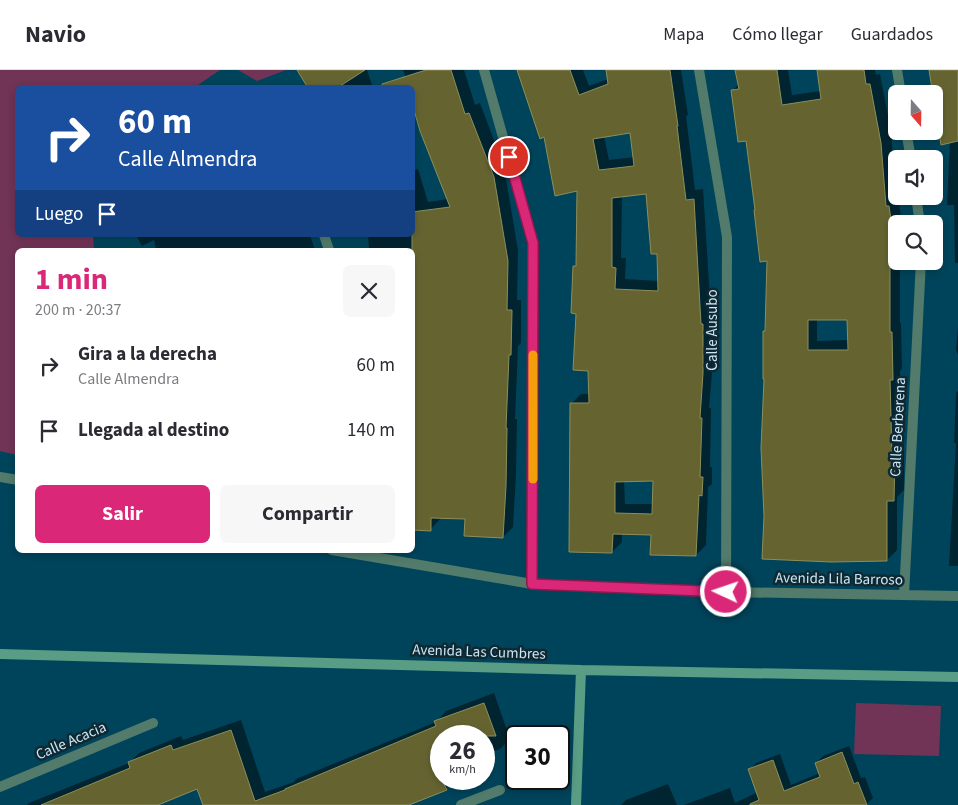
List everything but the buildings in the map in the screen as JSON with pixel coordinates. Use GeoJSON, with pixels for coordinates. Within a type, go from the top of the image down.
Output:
{"type":"FeatureCollection","features":[{"type":"Feature","properties":{"kind":"street"},"geometry":{"type":"LineString","coordinates":[[484,70],[533,243],[532,584]]}},
{"type":"Feature","properties":{"kind":"street","name":"Calle Ausubo"},"geometry":{"type":"LineString","coordinates":[[699,70],[727,237],[726,592]]}},
{"type":"Feature","properties":{"kind":"street"},"geometry":{"type":"LineString","coordinates":[[897,70],[900,85]]}},
{"type":"Feature","properties":{"kind":"street","name":"Calle Berberena"},"geometry":{"type":"LineString","coordinates":[[904,595],[921,270]]}},
{"type":"Feature","properties":{"kind":"street"},"geometry":{"type":"LineString","coordinates":[[0,477],[15,480]]}},
{"type":"Feature","properties":{"kind":"street","name":"Avenida Lila Barroso"},"geometry":{"type":"LineString","coordinates":[[350,553],[532,584],[726,592],[958,596]]}},
{"type":"Feature","properties":{"kind":"street","name":"Avenida Las Cumbres"},"geometry":{"type":"LineString","coordinates":[[0,654],[581,670],[958,677]]}},
{"type":"Feature","properties":{"kind":"street"},"geometry":{"type":"LineString","coordinates":[[576,805],[581,670]]}},
{"type":"Feature","properties":{"kind":"street","name":"Calle Acacia"},"geometry":{"type":"LineString","coordinates":[[0,787],[153,723]]}},
{"type":"Feature","properties":{"kind":"street"},"geometry":{"type":"LineString","coordinates":[[461,805],[500,790]]}},
{"type":"Feature","properties":{"kind":"shaded area"},"geometry":{"type":"Polygon","coordinates":[[[0,70],[220,70],[198,85],[15,85],[15,237],[93,237],[94,248],[15,248],[15,455],[0,451],[0,70]]]}},
{"type":"Feature","properties":{"kind":"shaded area"},"geometry":{"type":"Polygon","coordinates":[[[238,70],[286,70],[257,81],[238,70]]]}},
{"type":"Feature","properties":{"kind":"shaded area"},"geometry":{"type":"Polygon","coordinates":[[[856,703],[941,706],[939,756],[854,754],[856,703]]]}},
{"type":"Feature","properties":{"kind":"slow traffic"},"geometry":{"type":"LineString","coordinates":[[533,355],[533,479]]}},
{"type":"Feature","properties":{"kind":"route"},"geometry":{"type":"LineString","coordinates":[[509,157],[533,243],[532,584],[726,592]]}}]}
